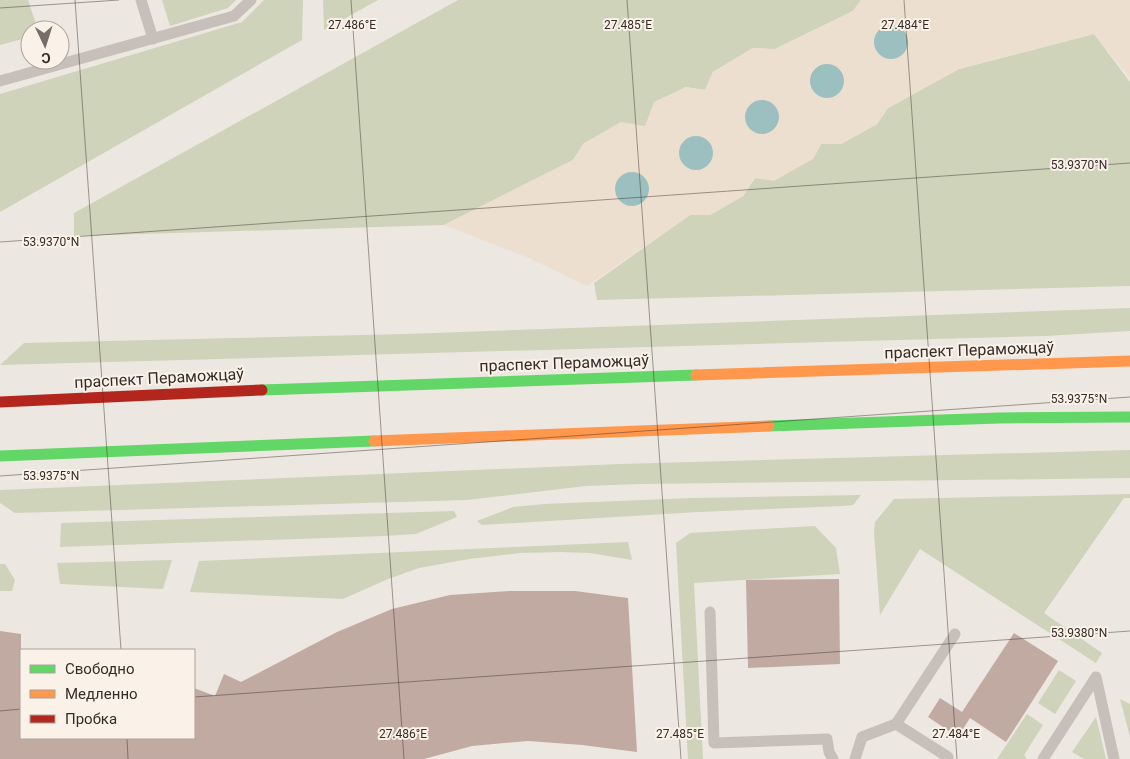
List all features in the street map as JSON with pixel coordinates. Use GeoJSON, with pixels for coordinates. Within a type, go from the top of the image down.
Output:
{"type":"FeatureCollection","features":[{"type":"Feature","properties":{"kind":"main road","name":"праспект Пераможцаў"},"geometry":{"type":"LineString","coordinates":[[0,402],[286,389],[1130,360]]}},
{"type":"Feature","properties":{"kind":"main road"},"geometry":{"type":"LineString","coordinates":[[0,456],[999,418],[1130,416]]}},
{"type":"Feature","properties":{"kind":"lane"},"geometry":{"type":"LineString","coordinates":[[141,0],[153,39]]}},
{"type":"Feature","properties":{"kind":"lane"},"geometry":{"type":"LineString","coordinates":[[0,81],[234,16],[251,0]]}},
{"type":"Feature","properties":{"kind":"lane"},"geometry":{"type":"LineString","coordinates":[[710,612],[714,742],[828,739],[829,752],[833,759]]}},
{"type":"Feature","properties":{"kind":"lane"},"geometry":{"type":"LineString","coordinates":[[854,759],[862,737],[896,724],[956,634]]}},
{"type":"Feature","properties":{"kind":"lane"},"geometry":{"type":"LineString","coordinates":[[1043,759],[1096,677],[1114,759]]}},
{"type":"Feature","properties":{"kind":"lane"},"geometry":{"type":"LineString","coordinates":[[896,724],[948,758]]}},
{"type":"Feature","properties":{"kind":"green space"},"geometry":{"type":"Polygon","coordinates":[[[0,0],[28,0],[35,20],[20,20],[20,40],[0,45],[0,0]]]}},
{"type":"Feature","properties":{"kind":"green space"},"geometry":{"type":"Polygon","coordinates":[[[162,0],[236,0],[228,8],[170,26],[162,0]]]}},
{"type":"Feature","properties":{"kind":"green space"},"geometry":{"type":"Polygon","coordinates":[[[264,0],[303,0],[302,40],[0,212],[0,94],[242,22],[264,0]]]}},
{"type":"Feature","properties":{"kind":"green space"},"geometry":{"type":"Polygon","coordinates":[[[323,0],[378,0],[324,30],[323,0]]]}},
{"type":"Feature","properties":{"kind":"green space"},"geometry":{"type":"Polygon","coordinates":[[[458,0],[861,0],[853,11],[775,49],[753,48],[713,72],[705,90],[685,87],[645,126],[584,143],[573,160],[444,225],[74,236],[74,213],[458,0]]]}},
{"type":"Feature","properties":{"kind":"green space"},"geometry":{"type":"Polygon","coordinates":[[[1094,34],[1130,82],[1130,286],[597,300],[594,283],[690,215],[710,215],[743,196],[755,178],[813,159],[821,144],[841,144],[877,124],[888,108],[959,69],[1094,34]]]}},
{"type":"Feature","properties":{"kind":"green space"},"geometry":{"type":"Polygon","coordinates":[[[1130,308],[1130,331],[1046,336],[0,365],[24,343],[405,334],[1130,308]]]}},
{"type":"Feature","properties":{"kind":"green space"},"geometry":{"type":"Polygon","coordinates":[[[1130,450],[1130,478],[641,484],[586,486],[467,500],[15,513],[0,503],[0,490],[620,464],[1130,450]]]}},
{"type":"Feature","properties":{"kind":"green space"},"geometry":{"type":"Polygon","coordinates":[[[1130,494],[1130,498],[1124,498],[1044,613],[1102,653],[1096,663],[920,549],[880,615],[874,533],[875,522],[894,499],[1130,494]]]}},
{"type":"Feature","properties":{"kind":"green space"},"geometry":{"type":"Polygon","coordinates":[[[861,495],[853,505],[842,506],[699,512],[482,525],[477,521],[513,507],[544,504],[692,498],[861,495]]]}},
{"type":"Feature","properties":{"kind":"green space"},"geometry":{"type":"Polygon","coordinates":[[[454,511],[457,517],[416,534],[60,547],[61,523],[454,511]]]}},
{"type":"Feature","properties":{"kind":"green space"},"geometry":{"type":"Polygon","coordinates":[[[815,526],[836,548],[840,574],[694,583],[703,759],[688,759],[676,543],[690,533],[815,526]]]}},
{"type":"Feature","properties":{"kind":"green space"},"geometry":{"type":"Polygon","coordinates":[[[628,542],[632,560],[590,553],[561,552],[520,553],[469,559],[419,568],[388,579],[343,599],[190,592],[199,561],[628,542]]]}},
{"type":"Feature","properties":{"kind":"green space"},"geometry":{"type":"Polygon","coordinates":[[[172,560],[163,589],[60,584],[57,563],[172,560]]]}},
{"type":"Feature","properties":{"kind":"green space"},"geometry":{"type":"Polygon","coordinates":[[[0,564],[5,564],[15,580],[12,591],[0,591],[0,564]]]}},
{"type":"Feature","properties":{"kind":"green space"},"geometry":{"type":"Polygon","coordinates":[[[1059,670],[1076,681],[1055,714],[1038,703],[1059,670]]]}},
{"type":"Feature","properties":{"kind":"green space"},"geometry":{"type":"Polygon","coordinates":[[[1120,699],[1130,704],[1130,737],[1120,699]]]}},
{"type":"Feature","properties":{"kind":"green space"},"geometry":{"type":"Polygon","coordinates":[[[1027,714],[1043,725],[1024,755],[1027,759],[997,759],[1027,714]]]}},
{"type":"Feature","properties":{"kind":"green space"},"geometry":{"type":"Polygon","coordinates":[[[1096,717],[1106,759],[1084,759],[1072,752],[1096,717]]]}},
{"type":"Feature","properties":{"kind":"shaded area"},"geometry":{"type":"Polygon","coordinates":[[[861,0],[1130,0],[1130,78],[1094,34],[959,69],[888,108],[877,124],[841,144],[821,144],[813,159],[774,181],[755,178],[743,196],[710,215],[690,215],[587,286],[529,258],[444,225],[573,160],[584,143],[621,122],[645,126],[654,102],[686,87],[705,90],[713,72],[753,48],[775,49],[853,11],[861,0]]]}},
{"type":"Feature","properties":{"kind":"water"},"geometry":{"type":"Polygon","coordinates":[[[891,25],[903,30],[908,42],[903,54],[891,59],[879,54],[874,42],[879,30],[891,25]]]}},
{"type":"Feature","properties":{"kind":"water"},"geometry":{"type":"Polygon","coordinates":[[[827,64],[839,69],[844,81],[839,93],[827,98],[815,93],[810,81],[815,69],[827,64]]]}},
{"type":"Feature","properties":{"kind":"water"},"geometry":{"type":"Polygon","coordinates":[[[762,100],[774,105],[779,117],[774,129],[762,134],[750,129],[745,117],[750,105],[762,100]]]}},
{"type":"Feature","properties":{"kind":"water"},"geometry":{"type":"Polygon","coordinates":[[[696,136],[708,141],[713,153],[708,165],[696,170],[684,165],[679,153],[684,141],[696,136]]]}},
{"type":"Feature","properties":{"kind":"water"},"geometry":{"type":"Polygon","coordinates":[[[632,172],[644,177],[649,189],[644,201],[632,206],[620,201],[615,189],[620,177],[632,172]]]}},
{"type":"Feature","properties":{"kind":"building"},"geometry":{"type":"Polygon","coordinates":[[[839,579],[840,664],[748,668],[746,580],[839,579]]]}},
{"type":"Feature","properties":{"kind":"building"},"geometry":{"type":"Polygon","coordinates":[[[509,591],[575,591],[628,598],[637,752],[528,741],[472,746],[424,759],[0,759],[0,631],[21,634],[20,739],[195,739],[195,688],[215,696],[224,674],[241,682],[337,632],[392,609],[450,595],[509,591]]]}},
{"type":"Feature","properties":{"kind":"building"},"geometry":{"type":"Polygon","coordinates":[[[1014,633],[1058,661],[1006,742],[970,718],[958,737],[928,717],[940,698],[962,712],[1014,633]]]}},
{"type":"Feature","properties":{"kind":"traffic: fast"},"geometry":{"type":"LineString","coordinates":[[262,390],[696,375]]}},
{"type":"Feature","properties":{"kind":"traffic: fast"},"geometry":{"type":"LineString","coordinates":[[769,426],[999,418],[1130,417]]}},
{"type":"Feature","properties":{"kind":"traffic: fast"},"geometry":{"type":"LineString","coordinates":[[0,456],[374,441]]}},
{"type":"Feature","properties":{"kind":"traffic: slow"},"geometry":{"type":"LineString","coordinates":[[696,375],[1130,361]]}},
{"type":"Feature","properties":{"kind":"traffic: slow"},"geometry":{"type":"LineString","coordinates":[[374,441],[769,426]]}},
{"type":"Feature","properties":{"kind":"traffic: jam"},"geometry":{"type":"LineString","coordinates":[[0,402],[262,390]]}}]}
